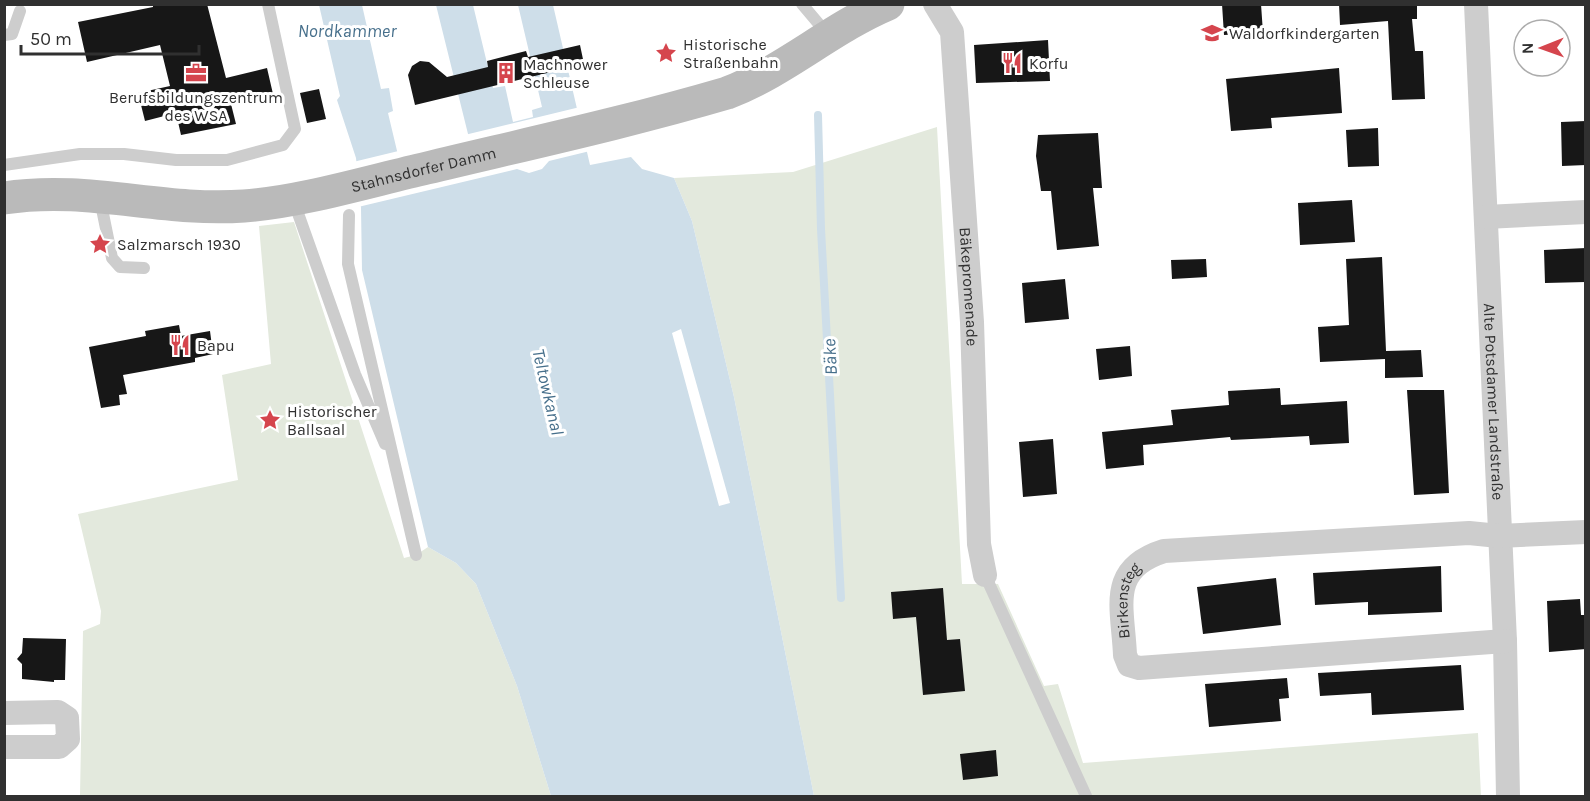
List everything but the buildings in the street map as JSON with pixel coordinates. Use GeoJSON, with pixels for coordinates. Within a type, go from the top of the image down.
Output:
{"type":"FeatureCollection","features":[{"type":"Feature","properties":{"kind":"street","name":"Stahnsdorfer Damm"},"geometry":{"type":"LineString","coordinates":[[4,198],[36,193],[99,195],[184,208],[247,206],[294,198],[341,202],[747,86],[797,58],[859,17],[888,4]]}},
{"type":"Feature","properties":{"kind":"street","name":"Bäkepromenade"},"geometry":{"type":"LineString","coordinates":[[935,4],[952,32],[972,322],[979,544],[985,575]]}},
{"type":"Feature","properties":{"kind":"street","name":"Alte Potsdamer Landstraße"},"geometry":{"type":"LineString","coordinates":[[1476,4],[1498,536],[1505,641],[1508,796]]}},
{"type":"Feature","properties":{"kind":"street"},"geometry":{"type":"LineString","coordinates":[[1486,217],[1586,212]]}},
{"type":"Feature","properties":{"kind":"street"},"geometry":{"type":"LineString","coordinates":[[1498,536],[1586,532]]}},
{"type":"Feature","properties":{"kind":"street","name":"Birkensteg"},"geometry":{"type":"LineString","coordinates":[[1498,536],[1470,533],[1156,553],[1128,571],[1122,584],[1125,655],[1129,665],[1139,668],[1505,641]]}},
{"type":"Feature","properties":{"kind":"street"},"geometry":{"type":"LineString","coordinates":[[4,713],[58,712],[67,718],[68,740],[59,747],[4,747]]}},
{"type":"Feature","properties":{"kind":"lane"},"geometry":{"type":"LineString","coordinates":[[4,165],[80,154],[124,154],[176,160],[227,160],[283,145],[295,129],[268,4]]}},
{"type":"Feature","properties":{"kind":"lane"},"geometry":{"type":"LineString","coordinates":[[802,4],[818,23],[826,38]]}},
{"type":"Feature","properties":{"kind":"lane"},"geometry":{"type":"LineString","coordinates":[[4,35],[12,34],[20,11]]}},
{"type":"Feature","properties":{"kind":"lane"},"geometry":{"type":"LineString","coordinates":[[99,195],[112,258],[120,267],[144,268]]}},
{"type":"Feature","properties":{"kind":"lane"},"geometry":{"type":"LineString","coordinates":[[294,198],[355,374],[397,473]]}},
{"type":"Feature","properties":{"kind":"lane"},"geometry":{"type":"LineString","coordinates":[[341,202],[348,264],[416,555]]}},
{"type":"Feature","properties":{"kind":"lane"},"geometry":{"type":"LineString","coordinates":[[985,575],[1086,796]]}},
{"type":"Feature","properties":{"kind":"shaded area"},"geometry":{"type":"Polygon","coordinates":[[[937,127],[962,584],[998,584],[1044,686],[1058,684],[1083,763],[1478,733],[1481,796],[814,796],[734,397],[692,221],[674,178],[793,172],[937,127]]]}},
{"type":"Feature","properties":{"kind":"shaded area"},"geometry":{"type":"Polygon","coordinates":[[[294,222],[404,558],[416,555],[428,547],[456,563],[476,584],[517,686],[551,796],[80,796],[83,631],[100,624],[101,611],[78,514],[238,480],[222,375],[271,364],[259,226],[294,222]]]}},
{"type":"Feature","properties":{"kind":"water"},"geometry":{"type":"Polygon","coordinates":[[[319,5],[362,5],[381,89],[389,88],[393,111],[388,113],[398,155],[469,138],[436,5],[473,5],[493,88],[505,86],[513,122],[533,117],[532,110],[542,107],[518,5],[553,5],[590,165],[631,157],[642,169],[674,178],[692,221],[734,397],[814,796],[551,796],[517,686],[476,584],[456,563],[428,547],[362,270],[361,208],[356,158],[337,100],[340,96],[319,5]]]}},
{"type":"Feature","properties":{"kind":"pier"},"geometry":{"type":"Polygon","coordinates":[[[580,107],[590,151],[549,161],[542,169],[529,173],[517,169],[358,207],[353,162],[580,107]]]}},
{"type":"Feature","properties":{"kind":"pier"},"geometry":{"type":"Polygon","coordinates":[[[681,329],[730,503],[719,506],[672,333],[681,329]]]}},
{"type":"Feature","properties":{"kind":"waterway","name":"Bäke"},"geometry":{"type":"LineString","coordinates":[[818,115],[821,229],[841,598]]}},
{"type":"Feature","properties":{"kind":"place","name":"Waldorfkindergarten"},"geometry":{"type":"Point","coordinates":[1212,33]}},
{"type":"Feature","properties":{"kind":"place","name":"Historische Straßenbahn"},"geometry":{"type":"Point","coordinates":[666,53]}},
{"type":"Feature","properties":{"kind":"place","name":"Korfu"},"geometry":{"type":"Point","coordinates":[1012,63]}},
{"type":"Feature","properties":{"kind":"place","name":"Berufsbildungszentrum des WSA"},"geometry":{"type":"Point","coordinates":[196,73]}},
{"type":"Feature","properties":{"kind":"place","name":"Machnower Schleuse"},"geometry":{"type":"Point","coordinates":[506,73]}},
{"type":"Feature","properties":{"kind":"place","name":"Salzmarsch 1930"},"geometry":{"type":"Point","coordinates":[100,244]}},
{"type":"Feature","properties":{"kind":"place","name":"Bapu"},"geometry":{"type":"Point","coordinates":[180,345]}},
{"type":"Feature","properties":{"kind":"place","name":"Historischer Ballsaal"},"geometry":{"type":"Point","coordinates":[270,420]}},
{"type":"Feature","properties":{"kind":"water label","name":"Nordkammer"},"geometry":{"type":"Point","coordinates":[347,31]}},
{"type":"Feature","properties":{"kind":"water label","name":"Teltowkanal"},"geometry":{"type":"Point","coordinates":[548,392]}}]}
